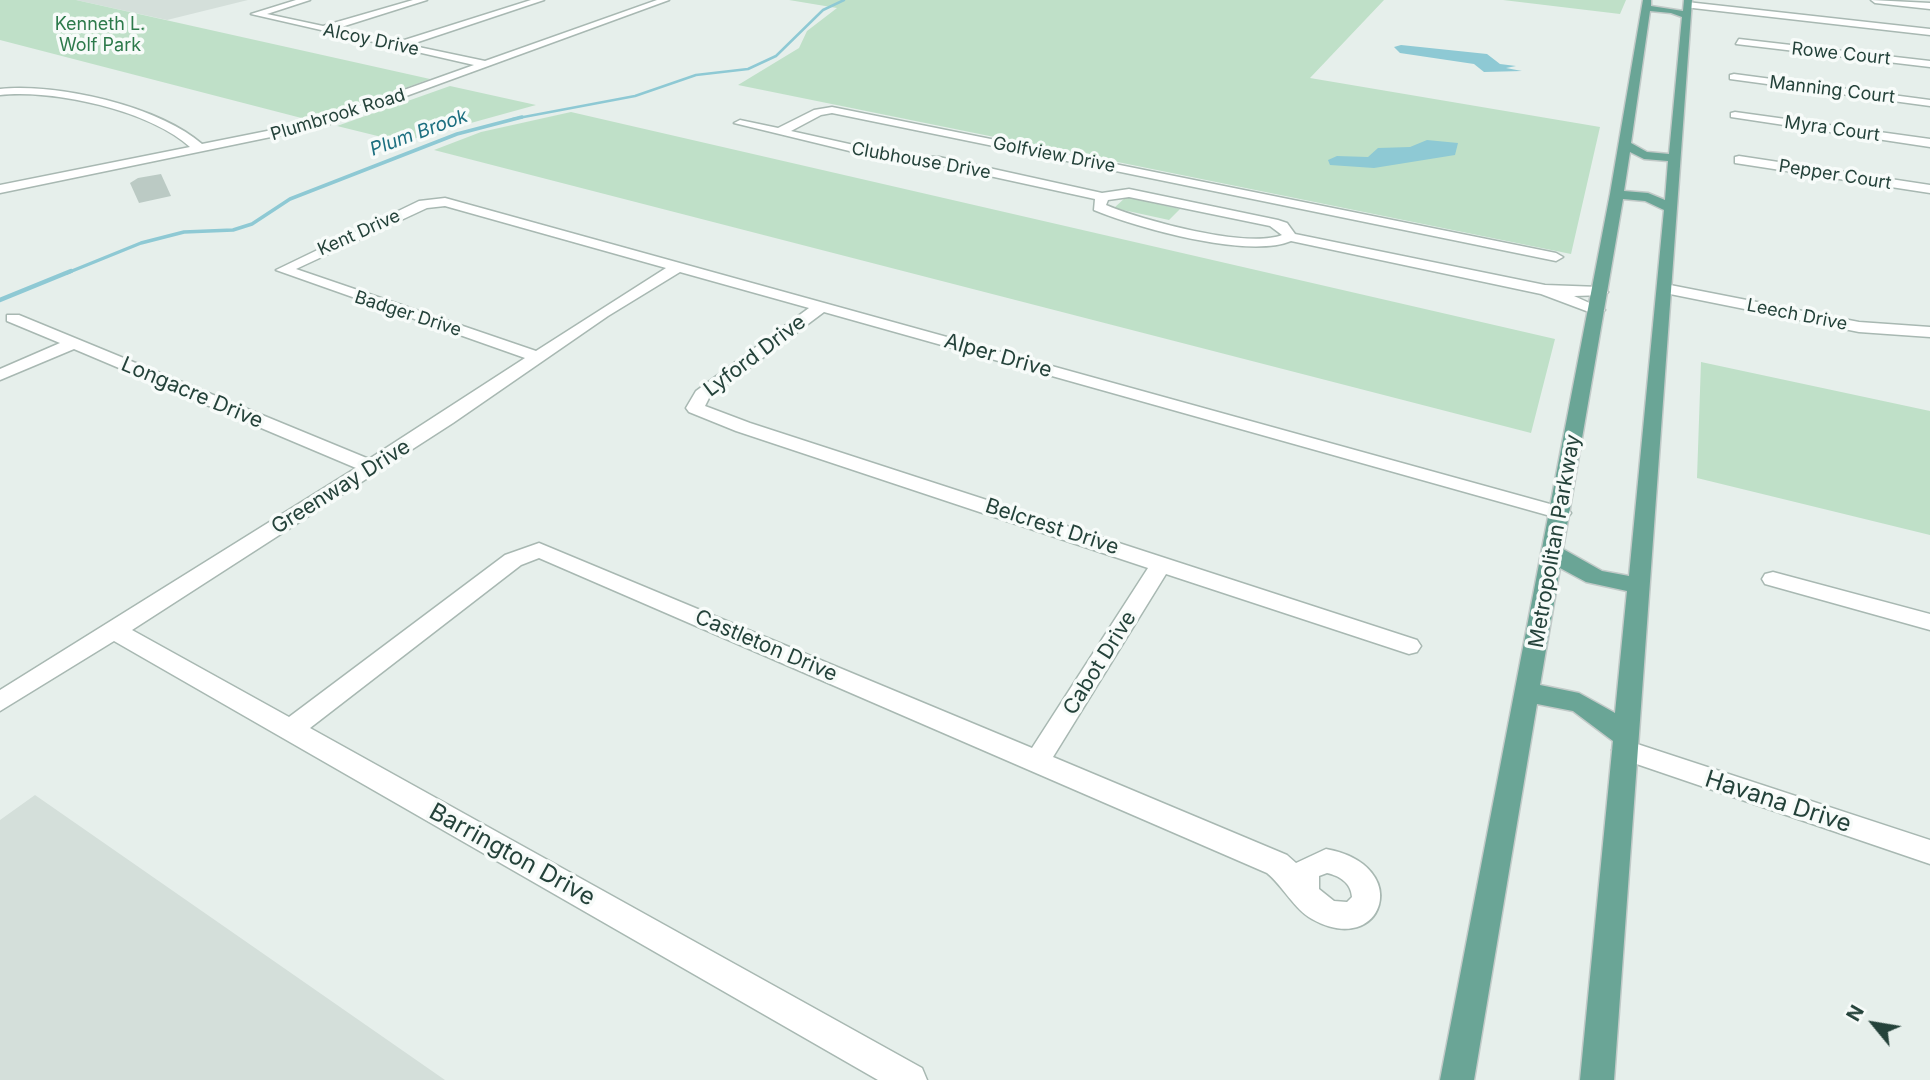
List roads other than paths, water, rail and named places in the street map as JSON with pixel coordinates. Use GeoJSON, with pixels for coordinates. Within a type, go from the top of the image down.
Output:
{"type":"FeatureCollection","features":[{"type":"Feature","properties":{"kind":"main road"},"geometry":{"type":"LineString","coordinates":[[1597,1080],[1687,7],[1673,10],[1646,4]]}},
{"type":"Feature","properties":{"kind":"main road","name":"Metropolitan Parkway"},"geometry":{"type":"LineString","coordinates":[[1457,1080],[1618,194],[1646,4]]}},
{"type":"Feature","properties":{"kind":"main road"},"geometry":{"type":"LineString","coordinates":[[1626,145],[1644,155],[1675,158]]}},
{"type":"Feature","properties":{"kind":"main road"},"geometry":{"type":"LineString","coordinates":[[1618,194],[1648,197],[1671,208]]}},
{"type":"Feature","properties":{"kind":"main road"},"geometry":{"type":"LineString","coordinates":[[1554,553],[1572,567],[1600,580],[1639,584]]}},
{"type":"Feature","properties":{"kind":"main road"},"geometry":{"type":"LineString","coordinates":[[1528,694],[1572,698],[1600,714],[1626,744]]}},
{"type":"Feature","properties":{"kind":"street","name":"Alcoy Drive"},"geometry":{"type":"LineString","coordinates":[[306,0],[256,14],[487,65]]}},
{"type":"Feature","properties":{"kind":"street"},"geometry":{"type":"LineString","coordinates":[[321,30],[423,0]]}},
{"type":"Feature","properties":{"kind":"street"},"geometry":{"type":"LineString","coordinates":[[397,46],[540,0]]}},
{"type":"Feature","properties":{"kind":"street","name":"Plumbrook Road"},"geometry":{"type":"LineString","coordinates":[[0,189],[337,119],[665,0]]}},
{"type":"Feature","properties":{"kind":"street"},"geometry":{"type":"LineString","coordinates":[[1875,0],[1930,6]]}},
{"type":"Feature","properties":{"kind":"street"},"geometry":{"type":"LineString","coordinates":[[1687,7],[1930,32]]}},
{"type":"Feature","properties":{"kind":"street"},"geometry":{"type":"LineString","coordinates":[[1912,30],[1930,65]]}},
{"type":"Feature","properties":{"kind":"street","name":"Rowe Court"},"geometry":{"type":"LineString","coordinates":[[1739,44],[1930,65]]}},
{"type":"Feature","properties":{"kind":"street","name":"Manning Court"},"geometry":{"type":"LineString","coordinates":[[1734,77],[1930,103]]}},
{"type":"Feature","properties":{"kind":"street"},"geometry":{"type":"LineString","coordinates":[[4,86],[51,91],[146,118],[176,129],[200,149]]}},
{"type":"Feature","properties":{"kind":"street","name":"Golfview Drive"},"geometry":{"type":"LineString","coordinates":[[780,132],[818,112],[832,110],[1304,206]]}},
{"type":"Feature","properties":{"kind":"street","name":"Myra Court"},"geometry":{"type":"LineString","coordinates":[[1735,115],[1930,143]]}},
{"type":"Feature","properties":{"kind":"street","name":"Clubhouse Drive"},"geometry":{"type":"LineString","coordinates":[[740,123],[903,160],[939,161],[1102,197],[1129,193],[1598,301]]}},
{"type":"Feature","properties":{"kind":"street","name":"Pepper Court"},"geometry":{"type":"LineString","coordinates":[[1739,160],[1930,189]]}},
{"type":"Feature","properties":{"kind":"street","name":"Clubhouse Drive"},"geometry":{"type":"LineString","coordinates":[[1102,197],[1099,206],[1103,211],[1242,243],[1268,245],[1286,231]]}},
{"type":"Feature","properties":{"kind":"street","name":"Alper Drive"},"geometry":{"type":"LineString","coordinates":[[435,202],[445,202],[1561,513]]}},
{"type":"Feature","properties":{"kind":"street","name":"Kent Drive"},"geometry":{"type":"LineString","coordinates":[[285,267],[435,202]]}},
{"type":"Feature","properties":{"kind":"street"},"geometry":{"type":"LineString","coordinates":[[1286,231],[1304,206],[1556,257]]}},
{"type":"Feature","properties":{"kind":"street","name":"Badger Drive"},"geometry":{"type":"LineString","coordinates":[[285,267],[286,273],[538,357]]}},
{"type":"Feature","properties":{"kind":"street","name":"Greenway Drive"},"geometry":{"type":"LineString","coordinates":[[0,702],[371,467],[678,267]]}},
{"type":"Feature","properties":{"kind":"street","name":"Leech Drive"},"geometry":{"type":"LineString","coordinates":[[1665,289],[1859,327],[1926,335]]}},
{"type":"Feature","properties":{"kind":"street","name":"Lyford Drive"},"geometry":{"type":"LineString","coordinates":[[695,408],[702,395],[821,307]]}},
{"type":"Feature","properties":{"kind":"street","name":"Longacre Drive"},"geometry":{"type":"LineString","coordinates":[[13,318],[371,467]]}},
{"type":"Feature","properties":{"kind":"street"},"geometry":{"type":"LineString","coordinates":[[0,375],[74,344]]}},
{"type":"Feature","properties":{"kind":"street","name":"Belcrest Drive"},"geometry":{"type":"LineString","coordinates":[[695,408],[743,427],[1409,646]]}},
{"type":"Feature","properties":{"kind":"street","name":"Castleton Drive"},"geometry":{"type":"LineString","coordinates":[[290,730],[513,560],[539,550],[1277,864],[1293,877],[1322,911],[1345,917],[1355,915],[1367,901],[1368,892],[1357,874],[1337,862],[1277,864]]}},
{"type":"Feature","properties":{"kind":"street","name":"Cabot Drive"},"geometry":{"type":"LineString","coordinates":[[1037,762],[1162,563]]}},
{"type":"Feature","properties":{"kind":"street"},"geometry":{"type":"LineString","coordinates":[[1773,579],[1930,622]]}},
{"type":"Feature","properties":{"kind":"street","name":"Barrington Drive"},"geometry":{"type":"LineString","coordinates":[[114,630],[910,1080]]}},
{"type":"Feature","properties":{"kind":"street","name":"Havana Drive"},"geometry":{"type":"LineString","coordinates":[[1626,744],[1930,852]]}},
{"type":"Feature","properties":{"kind":"street"},"geometry":{"type":"LineString","coordinates":[[1306,895],[1304,876],[1316,863]]}},
{"type":"Feature","properties":{"kind":"water"},"geometry":{"type":"Polygon","coordinates":[[[1401,45],[1487,54],[1500,64],[1516,66],[1506,68],[1522,71],[1484,72],[1474,64],[1400,53],[1394,47],[1401,45]]]}},
{"type":"Feature","properties":{"kind":"water"},"geometry":{"type":"Polygon","coordinates":[[[1427,140],[1458,143],[1455,155],[1374,168],[1330,165],[1328,160],[1337,156],[1368,157],[1378,148],[1410,147],[1427,140]]]}},
{"type":"Feature","properties":{"kind":"waterway","name":"Plum Brook"},"geometry":{"type":"LineString","coordinates":[[518,118],[635,96],[696,75],[748,69],[776,56],[823,10],[844,0]]}},
{"type":"Feature","properties":{"kind":"waterway","name":"Plum Brook"},"geometry":{"type":"LineString","coordinates":[[518,118],[522,117]]}},
{"type":"Feature","properties":{"kind":"waterway","name":"Plum Brook"},"geometry":{"type":"LineString","coordinates":[[67,273],[141,243],[184,232],[233,230],[252,224],[290,199],[457,134],[518,118]]}},
{"type":"Feature","properties":{"kind":"waterway","name":"Plum Brook"},"geometry":{"type":"LineString","coordinates":[[513,119],[518,118]]}},
{"type":"Feature","properties":{"kind":"waterway","name":"Plum Brook"},"geometry":{"type":"LineString","coordinates":[[0,300],[71,271]]}},
{"type":"Feature","properties":{"kind":"park label","name":"Kenneth L. Wolf Park"},"geometry":{"type":"Point","coordinates":[100,35]}}]}
